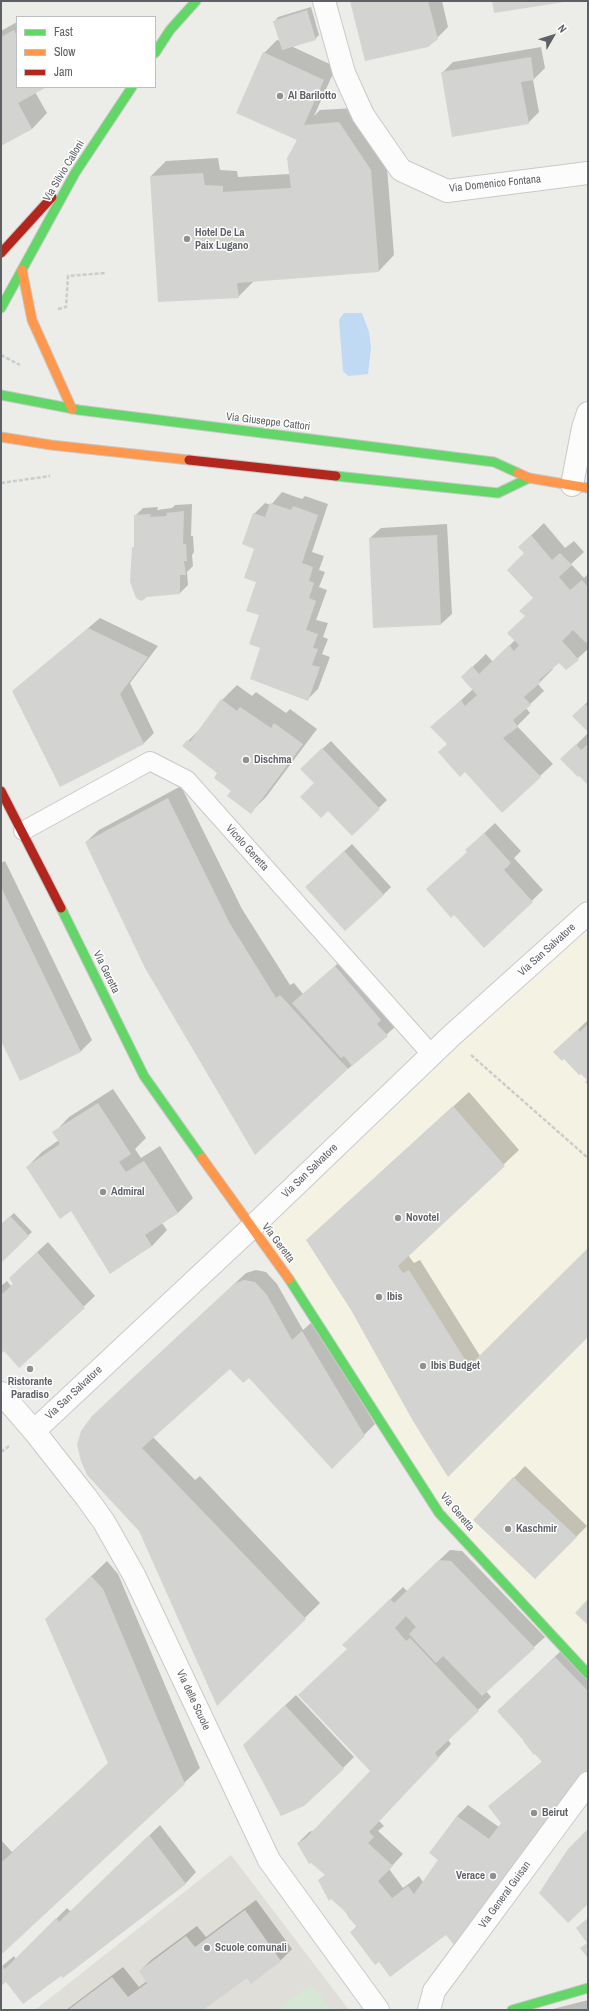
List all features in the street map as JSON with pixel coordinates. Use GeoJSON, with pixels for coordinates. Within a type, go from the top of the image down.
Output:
{"type":"FeatureCollection","features":[{"type":"Feature","properties":{"kind":"main road"},"geometry":{"type":"LineString","coordinates":[[156,51],[170,30],[196,1]]}},
{"type":"Feature","properties":{"kind":"main road","name":"Via Silvio Calloni"},"geometry":{"type":"LineString","coordinates":[[1,308],[75,173],[131,88]]}},
{"type":"Feature","properties":{"kind":"main road"},"geometry":{"type":"LineString","coordinates":[[1,253],[75,173]]}},
{"type":"Feature","properties":{"kind":"main road"},"geometry":{"type":"LineString","coordinates":[[22,270],[32,320],[72,409]]}},
{"type":"Feature","properties":{"kind":"main road","name":"Via Giuseppe Cattori"},"geometry":{"type":"LineString","coordinates":[[1,395],[72,409],[494,462],[529,478],[580,486]]}},
{"type":"Feature","properties":{"kind":"main road"},"geometry":{"type":"LineString","coordinates":[[1,437],[52,445],[498,493],[529,478]]}},
{"type":"Feature","properties":{"kind":"main road","name":"Via Geretta"},"geometry":{"type":"LineString","coordinates":[[1,791],[23,831],[144,1076],[251,1228],[281,1266],[439,1513],[588,1674]]}},
{"type":"Feature","properties":{"kind":"main road"},"geometry":{"type":"LineString","coordinates":[[512,2010],[588,1988]]}},
{"type":"Feature","properties":{"kind":"street","name":"Via Domenico Fontana"},"geometry":{"type":"LineString","coordinates":[[324,1],[344,73],[363,115],[401,170],[447,190],[588,173]]}},
{"type":"Feature","properties":{"kind":"street"},"geometry":{"type":"LineString","coordinates":[[580,486],[583,428],[588,413]]}},
{"type":"Feature","properties":{"kind":"street","name":"Via San Salvatore"},"geometry":{"type":"LineString","coordinates":[[34,1430],[251,1228],[450,1036],[588,913]]}},
{"type":"Feature","properties":{"kind":"street","name":"Via delle Scuole"},"geometry":{"type":"LineString","coordinates":[[1,1393],[34,1430],[104,1522],[134,1575],[269,1860],[378,2010]]}},
{"type":"Feature","properties":{"kind":"street","name":"Via General Guisan"},"geometry":{"type":"LineString","coordinates":[[429,2010],[434,1991],[588,1782]]}},
{"type":"Feature","properties":{"kind":"lane","name":"Vicolo Geretta"},"geometry":{"type":"LineString","coordinates":[[23,831],[150,761],[187,780],[432,1055]]}},
{"type":"Feature","properties":{"kind":"path"},"geometry":{"type":"LineString","coordinates":[[54,310],[66,307],[68,276],[106,273]]}},
{"type":"Feature","properties":{"kind":"path"},"geometry":{"type":"LineString","coordinates":[[1,483],[9,481]]}},
{"type":"Feature","properties":{"kind":"path"},"geometry":{"type":"LineString","coordinates":[[450,1036],[588,1158]]}},
{"type":"Feature","properties":{"kind":"shaded area"},"geometry":{"type":"Polygon","coordinates":[[[588,913],[588,1674],[439,1513],[251,1228],[588,913]]]}},
{"type":"Feature","properties":{"kind":"shaded area","name":"Scuole comunali"},"geometry":{"type":"Polygon","coordinates":[[[231,1855],[349,2010],[35,2010],[192,1886],[231,1855]]]}},
{"type":"Feature","properties":{"kind":"green space"},"geometry":{"type":"Polygon","coordinates":[[[311,1984],[332,2010],[277,2010],[311,1984]]]}},
{"type":"Feature","properties":{"kind":"water"},"geometry":{"type":"Polygon","coordinates":[[[344,313],[362,313],[369,332],[371,348],[368,374],[348,376],[343,371],[339,320],[344,313]]]}},
{"type":"Feature","properties":{"kind":"building"},"geometry":{"type":"Polygon","coordinates":[[[350,1],[428,1],[438,39],[428,47],[365,61],[350,1]]]}},
{"type":"Feature","properties":{"kind":"building"},"geometry":{"type":"Polygon","coordinates":[[[492,1],[564,1],[564,2],[494,13],[492,1]]]}},
{"type":"Feature","properties":{"kind":"building"},"geometry":{"type":"Polygon","coordinates":[[[307,10],[316,40],[282,50],[273,21],[307,10]]]}},
{"type":"Feature","properties":{"kind":"building"},"geometry":{"type":"Polygon","coordinates":[[[14,30],[16,34],[16,88],[45,88],[18,103],[32,129],[1,146],[1,37],[14,30]]]}},
{"type":"Feature","properties":{"kind":"building"},"geometry":{"type":"Polygon","coordinates":[[[263,52],[324,80],[304,125],[339,122],[371,170],[379,272],[237,283],[239,298],[158,302],[150,176],[203,173],[205,185],[223,186],[223,192],[291,188],[287,158],[297,140],[236,113],[263,52]]]}},
{"type":"Feature","properties":{"kind":"building"},"geometry":{"type":"Polygon","coordinates":[[[531,57],[534,80],[521,82],[529,124],[452,137],[441,72],[531,57]]]}},
{"type":"Feature","properties":{"kind":"building"},"geometry":{"type":"Polygon","coordinates":[[[270,503],[291,510],[293,506],[318,515],[302,563],[313,567],[309,581],[314,583],[309,598],[316,601],[306,630],[318,634],[313,648],[318,649],[312,665],[320,667],[308,701],[250,679],[260,648],[249,644],[259,615],[246,611],[256,582],[244,578],[254,549],[242,544],[253,513],[265,517],[270,503]]]}},
{"type":"Feature","properties":{"kind":"building"},"geometry":{"type":"Polygon","coordinates":[[[184,511],[183,544],[186,544],[187,561],[184,561],[186,575],[180,575],[180,594],[147,597],[142,601],[139,600],[136,598],[130,582],[132,547],[134,548],[134,515],[151,514],[150,517],[167,516],[166,513],[184,511]]]}},
{"type":"Feature","properties":{"kind":"building"},"geometry":{"type":"Polygon","coordinates":[[[437,535],[441,625],[373,628],[369,538],[437,535]]]}},
{"type":"Feature","properties":{"kind":"building"},"geometry":{"type":"Polygon","coordinates":[[[531,535],[552,560],[560,553],[572,565],[559,577],[570,590],[582,580],[588,587],[588,641],[586,643],[573,630],[562,641],[579,660],[566,670],[559,663],[539,680],[541,682],[524,697],[531,705],[513,720],[518,727],[503,738],[541,777],[502,813],[465,772],[460,777],[438,752],[447,744],[430,727],[461,700],[465,706],[477,695],[461,677],[472,666],[479,674],[509,645],[514,651],[519,645],[507,633],[525,616],[519,611],[533,598],[507,570],[524,553],[518,547],[531,535]]]}},
{"type":"Feature","properties":{"kind":"building"},"geometry":{"type":"Polygon","coordinates":[[[88,628],[148,657],[120,694],[144,744],[60,787],[12,691],[88,628]]]}},
{"type":"Feature","properties":{"kind":"building","name":"Dischma"},"geometry":{"type":"Polygon","coordinates":[[[221,699],[237,711],[240,707],[271,728],[274,723],[303,744],[251,814],[227,796],[231,791],[214,778],[217,773],[182,746],[187,740],[190,742],[221,699]]]}},
{"type":"Feature","properties":{"kind":"building"},"geometry":{"type":"Polygon","coordinates":[[[585,704],[588,707],[588,732],[572,716],[585,704]]]}},
{"type":"Feature","properties":{"kind":"building"},"geometry":{"type":"Polygon","coordinates":[[[576,744],[581,750],[588,744],[588,785],[560,759],[576,744]]]}},
{"type":"Feature","properties":{"kind":"building"},"geometry":{"type":"Polygon","coordinates":[[[322,748],[380,809],[352,836],[328,811],[321,818],[300,797],[314,783],[300,769],[322,748]]]}},
{"type":"Feature","properties":{"kind":"building"},"geometry":{"type":"Polygon","coordinates":[[[168,798],[229,922],[276,998],[280,995],[348,1069],[255,1155],[145,968],[85,842],[168,798]]]}},
{"type":"Feature","properties":{"kind":"building"},"geometry":{"type":"Polygon","coordinates":[[[484,833],[511,863],[504,870],[533,902],[484,948],[454,915],[451,918],[426,889],[467,852],[465,850],[484,833]]]}},
{"type":"Feature","properties":{"kind":"building"},"geometry":{"type":"Polygon","coordinates":[[[344,851],[384,895],[345,931],[305,887],[344,851]]]}},
{"type":"Feature","properties":{"kind":"building"},"geometry":{"type":"Polygon","coordinates":[[[1,887],[81,1052],[20,1081],[1,1041],[1,887]]]}},
{"type":"Feature","properties":{"kind":"building"},"geometry":{"type":"Polygon","coordinates":[[[335,966],[381,1020],[377,1024],[388,1036],[352,1066],[344,1056],[341,1058],[292,1003],[335,966]]]}},
{"type":"Feature","properties":{"kind":"building"},"geometry":{"type":"Polygon","coordinates":[[[588,1024],[588,1085],[585,1082],[587,1080],[581,1074],[579,1075],[564,1059],[562,1061],[553,1052],[578,1029],[580,1032],[588,1024]]]}},
{"type":"Feature","properties":{"kind":"building","name":"Admiral"},"geometry":{"type":"Polygon","coordinates":[[[98,1103],[131,1154],[119,1162],[126,1172],[144,1161],[178,1213],[145,1235],[152,1246],[110,1274],[71,1211],[60,1219],[26,1167],[60,1144],[52,1132],[98,1103]]]}},
{"type":"Feature","properties":{"kind":"building"},"geometry":{"type":"Polygon","coordinates":[[[453,1106],[505,1166],[398,1266],[403,1273],[409,1270],[469,1366],[588,1248],[588,1337],[448,1477],[413,1421],[351,1310],[306,1240],[453,1106]]]}},
{"type":"Feature","properties":{"kind":"building"},"geometry":{"type":"Polygon","coordinates":[[[10,1216],[29,1236],[1,1263],[1,1224],[10,1216]]]}},
{"type":"Feature","properties":{"kind":"building"},"geometry":{"type":"Polygon","coordinates":[[[37,1252],[85,1308],[19,1368],[4,1351],[3,1353],[1,1351],[1,1295],[13,1284],[9,1278],[37,1252]]]}},
{"type":"Feature","properties":{"kind":"building"},"geometry":{"type":"Polygon","coordinates":[[[244,1280],[255,1282],[267,1295],[292,1340],[302,1331],[365,1436],[332,1469],[249,1378],[243,1383],[230,1369],[142,1448],[306,1619],[217,1706],[139,1531],[87,1475],[81,1461],[77,1445],[81,1431],[92,1416],[234,1284],[244,1280]]]}},
{"type":"Feature","properties":{"kind":"building"},"geometry":{"type":"Polygon","coordinates":[[[513,1477],[577,1537],[535,1579],[473,1520],[513,1477]]]}},
{"type":"Feature","properties":{"kind":"building"},"geometry":{"type":"Polygon","coordinates":[[[439,1560],[451,1561],[535,1648],[482,1696],[443,1656],[436,1663],[409,1634],[416,1627],[406,1616],[395,1628],[406,1641],[410,1638],[479,1711],[435,1753],[439,1758],[369,1832],[374,1837],[368,1843],[393,1866],[378,1881],[392,1898],[408,1886],[414,1894],[438,1860],[429,1853],[457,1816],[489,1839],[501,1823],[488,1806],[542,1762],[535,1754],[534,1755],[524,1741],[497,1711],[555,1657],[588,1691],[588,1772],[458,1950],[446,1935],[390,1977],[379,1962],[375,1965],[350,1932],[357,1927],[347,1916],[349,1915],[331,1899],[329,1901],[318,1880],[325,1875],[311,1863],[309,1864],[297,1843],[305,1839],[370,1771],[298,1695],[347,1649],[342,1645],[390,1599],[394,1603],[439,1560]]]}},
{"type":"Feature","properties":{"kind":"building"},"geometry":{"type":"Polygon","coordinates":[[[91,1576],[103,1589],[185,1784],[1,1955],[1,1863],[108,1763],[45,1619],[91,1576]]]}},
{"type":"Feature","properties":{"kind":"building"},"geometry":{"type":"Polygon","coordinates":[[[588,1599],[588,1625],[575,1613],[588,1599]]]}},
{"type":"Feature","properties":{"kind":"building"},"geometry":{"type":"Polygon","coordinates":[[[285,1705],[344,1769],[304,1806],[281,1816],[243,1745],[285,1705]]]}},
{"type":"Feature","properties":{"kind":"building"},"geometry":{"type":"Polygon","coordinates":[[[588,1829],[588,1904],[568,1923],[539,1893],[568,1849],[588,1829]]]}},
{"type":"Feature","properties":{"kind":"building"},"geometry":{"type":"Polygon","coordinates":[[[149,1835],[186,1884],[63,1978],[61,1976],[23,2004],[6,1982],[1,1986],[1,1967],[2,1966],[5,1969],[56,1918],[59,1922],[149,1835]]]}},
{"type":"Feature","properties":{"kind":"building"},"geometry":{"type":"Polygon","coordinates":[[[245,1910],[281,1961],[251,1984],[247,1978],[203,2010],[68,2010],[112,1977],[128,1997],[147,1983],[139,1971],[186,1936],[195,1947],[245,1910]]]}},
{"type":"Feature","properties":{"kind":"building"},"geometry":{"type":"Polygon","coordinates":[[[588,1918],[588,1958],[580,1948],[587,1943],[576,1928],[588,1918]]]}},
{"type":"Feature","properties":{"kind":"traffic: fast"},"geometry":{"type":"LineString","coordinates":[[156,51],[170,30],[196,1]]}},
{"type":"Feature","properties":{"kind":"traffic: fast"},"geometry":{"type":"LineString","coordinates":[[1,308],[75,173],[131,88]]}},
{"type":"Feature","properties":{"kind":"traffic: fast"},"geometry":{"type":"LineString","coordinates":[[1,395],[79,410],[494,462],[518,473]]}},
{"type":"Feature","properties":{"kind":"traffic: fast"},"geometry":{"type":"LineString","coordinates":[[336,476],[498,493],[529,478]]}},
{"type":"Feature","properties":{"kind":"traffic: fast"},"geometry":{"type":"LineString","coordinates":[[61,908],[144,1076],[202,1158]]}},
{"type":"Feature","properties":{"kind":"traffic: fast"},"geometry":{"type":"LineString","coordinates":[[289,1279],[439,1513],[588,1674]]}},
{"type":"Feature","properties":{"kind":"traffic: fast"},"geometry":{"type":"LineString","coordinates":[[512,2010],[588,1988]]}},
{"type":"Feature","properties":{"kind":"traffic: slow"},"geometry":{"type":"LineString","coordinates":[[22,270],[32,320],[72,409]]}},
{"type":"Feature","properties":{"kind":"traffic: slow"},"geometry":{"type":"LineString","coordinates":[[1,437],[51,445],[189,460]]}},
{"type":"Feature","properties":{"kind":"traffic: slow"},"geometry":{"type":"LineString","coordinates":[[518,473],[529,478],[588,488]]}},
{"type":"Feature","properties":{"kind":"traffic: slow"},"geometry":{"type":"LineString","coordinates":[[202,1158],[289,1279]]}},
{"type":"Feature","properties":{"kind":"traffic: jam"},"geometry":{"type":"LineString","coordinates":[[1,253],[52,197]]}},
{"type":"Feature","properties":{"kind":"traffic: jam"},"geometry":{"type":"LineString","coordinates":[[189,460],[336,476]]}},
{"type":"Feature","properties":{"kind":"traffic: jam"},"geometry":{"type":"LineString","coordinates":[[1,791],[61,908]]}},
{"type":"Feature","properties":{"kind":"place","name":"Al Barilotto"},"geometry":{"type":"Point","coordinates":[280,96]}},
{"type":"Feature","properties":{"kind":"place","name":"Hotel De La Paix Lugano"},"geometry":{"type":"Point","coordinates":[187,239]}},
{"type":"Feature","properties":{"kind":"place","name":"Dischma"},"geometry":{"type":"Point","coordinates":[246,760]}},
{"type":"Feature","properties":{"kind":"place","name":"Admiral"},"geometry":{"type":"Point","coordinates":[103,1192]}},
{"type":"Feature","properties":{"kind":"place","name":"Novotel"},"geometry":{"type":"Point","coordinates":[398,1218]}},
{"type":"Feature","properties":{"kind":"place","name":"Ibis"},"geometry":{"type":"Point","coordinates":[379,1297]}},
{"type":"Feature","properties":{"kind":"place","name":"Ibis Budget"},"geometry":{"type":"Point","coordinates":[423,1366]}},
{"type":"Feature","properties":{"kind":"place","name":"Ristorante Paradiso"},"geometry":{"type":"Point","coordinates":[30,1369]}},
{"type":"Feature","properties":{"kind":"place","name":"Kaschmir"},"geometry":{"type":"Point","coordinates":[508,1529]}},
{"type":"Feature","properties":{"kind":"place","name":"Beirut"},"geometry":{"type":"Point","coordinates":[534,1813]}},
{"type":"Feature","properties":{"kind":"place","name":"Verace"},"geometry":{"type":"Point","coordinates":[493,1876]}},
{"type":"Feature","properties":{"kind":"place","name":"Scuole comunali"},"geometry":{"type":"Point","coordinates":[207,1948]}}]}
